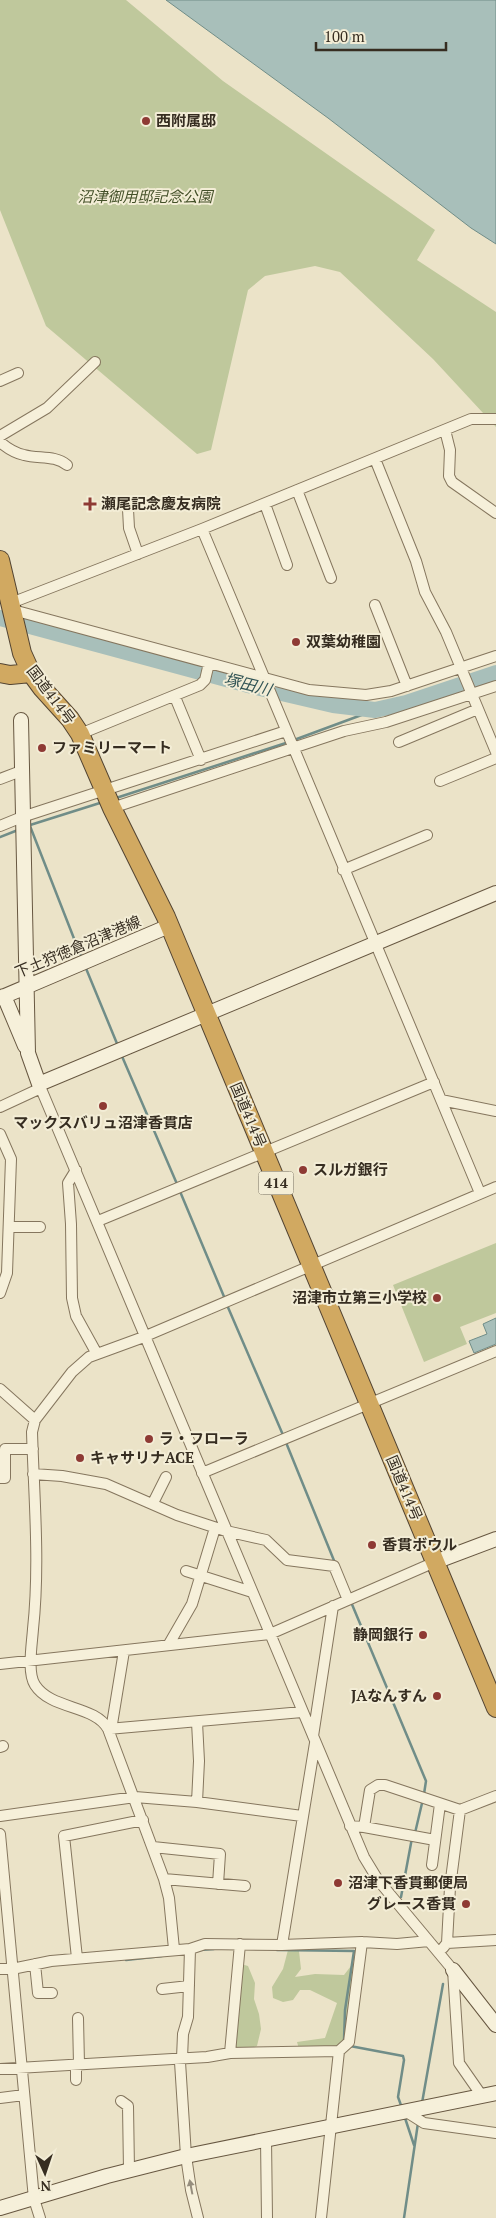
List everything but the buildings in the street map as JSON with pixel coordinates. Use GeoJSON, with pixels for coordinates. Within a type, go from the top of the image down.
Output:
{"type":"FeatureCollection","features":[{"type":"Feature","properties":{"kind":"highway","name":"国道414号"},"geometry":{"type":"LineString","coordinates":[[0,562],[22,653],[31,673],[70,719],[80,734],[104,791],[169,926],[496,1708]]}},
{"type":"Feature","properties":{"kind":"highway"},"geometry":{"type":"LineString","coordinates":[[0,673],[10,675],[31,673]]}},
{"type":"Feature","properties":{"kind":"street"},"geometry":{"type":"LineString","coordinates":[[0,436],[47,408],[95,362]]}},
{"type":"Feature","properties":{"kind":"street"},"geometry":{"type":"LineString","coordinates":[[0,381],[18,373]]}},
{"type":"Feature","properties":{"kind":"street"},"geometry":{"type":"LineString","coordinates":[[14,614],[138,554],[471,419],[496,419]]}},
{"type":"Feature","properties":{"kind":"street"},"geometry":{"type":"LineString","coordinates":[[445,430],[450,450],[449,476],[452,482],[496,513]]}},
{"type":"Feature","properties":{"kind":"street"},"geometry":{"type":"LineString","coordinates":[[0,442],[9,449],[24,455],[59,459],[67,465]]}},
{"type":"Feature","properties":{"kind":"street"},"geometry":{"type":"LineString","coordinates":[[375,459],[416,561],[425,592],[446,632],[496,752]]}},
{"type":"Feature","properties":{"kind":"street"},"geometry":{"type":"LineString","coordinates":[[297,490],[331,578]]}},
{"type":"Feature","properties":{"kind":"street"},"geometry":{"type":"LineString","coordinates":[[138,554],[129,528],[128,509],[135,501],[143,502]]}},
{"type":"Feature","properties":{"kind":"street"},"geometry":{"type":"LineString","coordinates":[[265,504],[288,565]]}},
{"type":"Feature","properties":{"kind":"street"},"geometry":{"type":"LineString","coordinates":[[202,529],[292,748],[480,1193]]}},
{"type":"Feature","properties":{"kind":"street"},"geometry":{"type":"LineString","coordinates":[[374,605],[407,686]]}},
{"type":"Feature","properties":{"kind":"street"},"geometry":{"type":"LineString","coordinates":[[14,614],[265,680],[309,690],[339,694],[366,695],[407,686],[496,656]]}},
{"type":"Feature","properties":{"kind":"street"},"geometry":{"type":"LineString","coordinates":[[80,734],[175,697],[200,685],[205,680],[209,665]]}},
{"type":"Feature","properties":{"kind":"street"},"geometry":{"type":"LineString","coordinates":[[112,808],[344,731],[386,722],[496,686]]}},
{"type":"Feature","properties":{"kind":"street"},"geometry":{"type":"LineString","coordinates":[[175,697],[201,760]]}},
{"type":"Feature","properties":{"kind":"street"},"geometry":{"type":"LineString","coordinates":[[399,742],[478,709]]}},
{"type":"Feature","properties":{"kind":"street"},"geometry":{"type":"LineString","coordinates":[[21,720],[25,987],[28,1054]]}},
{"type":"Feature","properties":{"kind":"street"},"geometry":{"type":"LineString","coordinates":[[0,826],[22,817],[286,732]]}},
{"type":"Feature","properties":{"kind":"street"},"geometry":{"type":"LineString","coordinates":[[440,781],[496,758]]}},
{"type":"Feature","properties":{"kind":"street"},"geometry":{"type":"LineString","coordinates":[[0,779],[21,771]]}},
{"type":"Feature","properties":{"kind":"street"},"geometry":{"type":"LineString","coordinates":[[344,870],[427,835]]}},
{"type":"Feature","properties":{"kind":"street"},"geometry":{"type":"LineString","coordinates":[[0,1107],[40,1086],[121,1050],[496,893]]}},
{"type":"Feature","properties":{"kind":"street","name":"下土狩徳倉沼津港線"},"geometry":{"type":"LineString","coordinates":[[1,994],[25,987],[169,926]]}},
{"type":"Feature","properties":{"kind":"street"},"geometry":{"type":"LineString","coordinates":[[1,994],[28,1054],[364,1857],[378,1880],[439,1952],[496,2025]]}},
{"type":"Feature","properties":{"kind":"street"},"geometry":{"type":"LineString","coordinates":[[98,1221],[264,1154],[434,1082]]}},
{"type":"Feature","properties":{"kind":"street"},"geometry":{"type":"LineString","coordinates":[[441,1100],[496,1112]]}},
{"type":"Feature","properties":{"kind":"street"},"geometry":{"type":"LineString","coordinates":[[0,1134],[11,1159],[5,1188],[9,1227],[4,1250],[7,1273],[0,1293]]}},
{"type":"Feature","properties":{"kind":"street"},"geometry":{"type":"LineString","coordinates":[[76,1170],[68,1183],[71,1224],[72,1298],[76,1316],[97,1354]]}},
{"type":"Feature","properties":{"kind":"street"},"geometry":{"type":"LineString","coordinates":[[174,1949],[169,1898],[164,1879],[108,1729],[101,1720],[45,1696],[34,1684],[30,1660],[37,1596],[32,1432],[35,1420],[72,1372],[89,1357],[145,1336],[496,1187]]}},
{"type":"Feature","properties":{"kind":"street"},"geometry":{"type":"LineString","coordinates":[[9,1227],[40,1227]]}},
{"type":"Feature","properties":{"kind":"street"},"geometry":{"type":"LineString","coordinates":[[202,1473],[496,1351]]}},
{"type":"Feature","properties":{"kind":"street"},"geometry":{"type":"LineString","coordinates":[[0,1389],[35,1420]]}},
{"type":"Feature","properties":{"kind":"street"},"geometry":{"type":"LineString","coordinates":[[0,1478],[5,1478],[5,1449],[33,1449]]}},
{"type":"Feature","properties":{"kind":"street"},"geometry":{"type":"LineString","coordinates":[[33,1474],[96,1481],[153,1503],[176,1515],[215,1528],[266,1540],[287,1560],[334,1566],[348,1600]]}},
{"type":"Feature","properties":{"kind":"street"},"geometry":{"type":"LineString","coordinates":[[153,1503],[166,1477]]}},
{"type":"Feature","properties":{"kind":"street"},"geometry":{"type":"LineString","coordinates":[[169,1644],[169,1640],[187,1616],[202,1575],[215,1528]]}},
{"type":"Feature","properties":{"kind":"street"},"geometry":{"type":"LineString","coordinates":[[0,1664],[270,1634],[435,1562],[496,1539]]}},
{"type":"Feature","properties":{"kind":"street"},"geometry":{"type":"LineString","coordinates":[[186,1571],[252,1592]]}},
{"type":"Feature","properties":{"kind":"street"},"geometry":{"type":"LineString","coordinates":[[282,1945],[333,1606]]}},
{"type":"Feature","properties":{"kind":"street"},"geometry":{"type":"LineString","coordinates":[[108,1729],[112,1724],[124,1651]]}},
{"type":"Feature","properties":{"kind":"street"},"geometry":{"type":"LineString","coordinates":[[108,1729],[302,1712]]}},
{"type":"Feature","properties":{"kind":"street"},"geometry":{"type":"LineString","coordinates":[[196,1722],[199,1761],[197,1802]]}},
{"type":"Feature","properties":{"kind":"street"},"geometry":{"type":"LineString","coordinates":[[364,1827],[370,1790],[378,1785],[385,1785],[460,1810],[496,1796]]}},
{"type":"Feature","properties":{"kind":"street"},"geometry":{"type":"LineString","coordinates":[[0,1816],[135,1798],[197,1802],[302,1816]]}},
{"type":"Feature","properties":{"kind":"street"},"geometry":{"type":"LineString","coordinates":[[432,1865],[440,1804]]}},
{"type":"Feature","properties":{"kind":"street"},"geometry":{"type":"LineString","coordinates":[[439,1952],[447,1943],[450,1887],[460,1810]]}},
{"type":"Feature","properties":{"kind":"street"},"geometry":{"type":"LineString","coordinates":[[76,1958],[64,1836],[143,1820]]}},
{"type":"Feature","properties":{"kind":"street"},"geometry":{"type":"LineString","coordinates":[[350,1826],[435,1840]]}},
{"type":"Feature","properties":{"kind":"street"},"geometry":{"type":"LineString","coordinates":[[0,1834],[3,1896],[13,1973],[34,2199],[40,2218]]}},
{"type":"Feature","properties":{"kind":"street"},"geometry":{"type":"LineString","coordinates":[[152,1847],[220,1854],[218,1884]]}},
{"type":"Feature","properties":{"kind":"street"},"geometry":{"type":"LineString","coordinates":[[164,1879],[245,1886]]}},
{"type":"Feature","properties":{"kind":"street"},"geometry":{"type":"LineString","coordinates":[[447,1943],[496,1940]]}},
{"type":"Feature","properties":{"kind":"street"},"geometry":{"type":"LineString","coordinates":[[0,1969],[13,1973],[76,1958],[174,1949],[190,1952],[205,1944],[240,1947],[362,1942],[397,1944],[429,1941]]}},
{"type":"Feature","properties":{"kind":"street"},"geometry":{"type":"LineString","coordinates":[[0,2069],[207,2057],[230,2053],[339,2051],[349,2042],[362,1942]]}},
{"type":"Feature","properties":{"kind":"street"},"geometry":{"type":"LineString","coordinates":[[230,2053],[240,1947]]}},
{"type":"Feature","properties":{"kind":"street"},"geometry":{"type":"LineString","coordinates":[[190,1952],[188,2017],[180,2062],[186,2156],[191,2190],[198,2218]]}},
{"type":"Feature","properties":{"kind":"street"},"geometry":{"type":"LineString","coordinates":[[36,1969],[38,1993],[52,1992]]}},
{"type":"Feature","properties":{"kind":"street"},"geometry":{"type":"LineString","coordinates":[[452,1970],[459,2064],[489,2094]]}},
{"type":"Feature","properties":{"kind":"street"},"geometry":{"type":"LineString","coordinates":[[162,1989],[189,1986]]}},
{"type":"Feature","properties":{"kind":"street"},"geometry":{"type":"LineString","coordinates":[[76,2080],[78,2018]]}},
{"type":"Feature","properties":{"kind":"street"},"geometry":{"type":"LineString","coordinates":[[322,2218],[339,2051]]}},
{"type":"Feature","properties":{"kind":"street"},"geometry":{"type":"LineString","coordinates":[[2,2211],[34,2199],[129,2170],[186,2156],[489,2094]]}},
{"type":"Feature","properties":{"kind":"street"},"geometry":{"type":"LineString","coordinates":[[0,2098],[24,2095]]}},
{"type":"Feature","properties":{"kind":"street"},"geometry":{"type":"LineString","coordinates":[[121,2101],[128,2106],[129,2170]]}},
{"type":"Feature","properties":{"kind":"street"},"geometry":{"type":"LineString","coordinates":[[405,2112],[424,2123],[496,2133]]}},
{"type":"Feature","properties":{"kind":"street"},"geometry":{"type":"LineString","coordinates":[[266,2139],[267,2218]]}},
{"type":"Feature","properties":{"kind":"green space","name":"沼津御用邸記念公園"},"geometry":{"type":"Polygon","coordinates":[[[0,0],[126,0],[223,81],[435,230],[417,260],[496,312],[496,427],[433,359],[340,272],[315,266],[265,276],[248,290],[211,450],[197,454],[46,326],[0,210],[0,0]]]}},
{"type":"Feature","properties":{"kind":"green space"},"geometry":{"type":"Polygon","coordinates":[[[496,1243],[496,1313],[460,1327],[467,1344],[424,1362],[393,1285],[496,1243]]]}},
{"type":"Feature","properties":{"kind":"green space"},"geometry":{"type":"Polygon","coordinates":[[[288,1950],[299,1951],[301,1969],[295,1977],[315,1974],[344,1975],[354,1962],[349,2039],[339,2048],[300,2052],[297,2042],[325,2038],[337,2003],[310,1990],[300,1990],[293,2000],[283,2002],[273,1998],[272,1987],[283,1969],[288,1950]]]}},
{"type":"Feature","properties":{"kind":"green space"},"geometry":{"type":"Polygon","coordinates":[[[241,1964],[248,1966],[255,1983],[254,1999],[261,2029],[257,2046],[245,2050],[234,2048],[241,1964]]]}},
{"type":"Feature","properties":{"kind":"water"},"geometry":{"type":"Polygon","coordinates":[[[166,0],[496,0],[496,244],[471,228],[328,118],[166,0]]]}},
{"type":"Feature","properties":{"kind":"water"},"geometry":{"type":"Polygon","coordinates":[[[496,1318],[496,1344],[474,1353],[469,1341],[487,1334],[483,1324],[496,1318]]]}},
{"type":"Feature","properties":{"kind":"waterway","name":"塚田川"},"geometry":{"type":"LineString","coordinates":[[0,618],[252,686],[333,705],[375,710],[406,703],[496,673]]}},
{"type":"Feature","properties":{"kind":"waterway"},"geometry":{"type":"LineString","coordinates":[[294,740],[375,710]]}},
{"type":"Feature","properties":{"kind":"waterway"},"geometry":{"type":"LineString","coordinates":[[116,798],[289,742]]}},
{"type":"Feature","properties":{"kind":"waterway"},"geometry":{"type":"LineString","coordinates":[[27,826],[103,802]]}},
{"type":"Feature","properties":{"kind":"waterway"},"geometry":{"type":"LineString","coordinates":[[30,826],[82,959]]}},
{"type":"Feature","properties":{"kind":"waterway"},"geometry":{"type":"LineString","coordinates":[[0,837],[18,830]]}},
{"type":"Feature","properties":{"kind":"waterway"},"geometry":{"type":"LineString","coordinates":[[85,966],[118,1046]]}},
{"type":"Feature","properties":{"kind":"waterway"},"geometry":{"type":"LineString","coordinates":[[121,1054],[177,1184]]}},
{"type":"Feature","properties":{"kind":"waterway"},"geometry":{"type":"LineString","coordinates":[[179,1189],[225,1299]]}},
{"type":"Feature","properties":{"kind":"waterway"},"geometry":{"type":"LineString","coordinates":[[227,1305],[283,1435]]}},
{"type":"Feature","properties":{"kind":"waterway"},"geometry":{"type":"LineString","coordinates":[[285,1440],[335,1563]]}},
{"type":"Feature","properties":{"kind":"waterway"},"geometry":{"type":"LineString","coordinates":[[351,1602],[426,1781],[424,1794]]}},
{"type":"Feature","properties":{"kind":"waterway"},"geometry":{"type":"LineString","coordinates":[[415,1833],[423,1799]]}},
{"type":"Feature","properties":{"kind":"waterway"},"geometry":{"type":"LineString","coordinates":[[401,1897],[412,1838]]}},
{"type":"Feature","properties":{"kind":"waterway"},"geometry":{"type":"LineString","coordinates":[[200,1950],[214,1949]]}},
{"type":"Feature","properties":{"kind":"waterway"},"geometry":{"type":"LineString","coordinates":[[277,1950],[354,1951],[345,2010],[344,2040]]}},
{"type":"Feature","properties":{"kind":"waterway"},"geometry":{"type":"LineString","coordinates":[[126,1960],[162,1956]]}},
{"type":"Feature","properties":{"kind":"waterway"},"geometry":{"type":"LineString","coordinates":[[422,2103],[443,1984]]}},
{"type":"Feature","properties":{"kind":"waterway"},"geometry":{"type":"LineString","coordinates":[[350,2046],[403,2056],[398,2097],[402,2108]]}},
{"type":"Feature","properties":{"kind":"waterway"},"geometry":{"type":"LineString","coordinates":[[404,2115],[414,2145]]}},
{"type":"Feature","properties":{"kind":"waterway"},"geometry":{"type":"LineString","coordinates":[[404,2218],[418,2123]]}},
{"type":"Feature","properties":{"kind":"place","name":"西附属邸"},"geometry":{"type":"Point","coordinates":[146,121]}},
{"type":"Feature","properties":{"kind":"place","name":"瀬尾記念慶友病院"},"geometry":{"type":"Point","coordinates":[90,504]}},
{"type":"Feature","properties":{"kind":"place","name":"双葉幼稚園"},"geometry":{"type":"Point","coordinates":[296,642]}},
{"type":"Feature","properties":{"kind":"place","name":"ファミリーマート"},"geometry":{"type":"Point","coordinates":[42,748]}},
{"type":"Feature","properties":{"kind":"place","name":"マックスバリュ沼津香貫店"},"geometry":{"type":"Point","coordinates":[103,1106]}},
{"type":"Feature","properties":{"kind":"place","name":"スルガ銀行"},"geometry":{"type":"Point","coordinates":[303,1170]}},
{"type":"Feature","properties":{"kind":"place","name":"沼津市立第三小学校"},"geometry":{"type":"Point","coordinates":[437,1298]}},
{"type":"Feature","properties":{"kind":"place","name":"ラ・フローラ"},"geometry":{"type":"Point","coordinates":[149,1439]}},
{"type":"Feature","properties":{"kind":"place","name":"キャサリナACE"},"geometry":{"type":"Point","coordinates":[80,1458]}},
{"type":"Feature","properties":{"kind":"place","name":"香貫ボウル"},"geometry":{"type":"Point","coordinates":[372,1545]}},
{"type":"Feature","properties":{"kind":"place","name":"静岡銀行"},"geometry":{"type":"Point","coordinates":[423,1635]}},
{"type":"Feature","properties":{"kind":"place","name":"JAなんすん"},"geometry":{"type":"Point","coordinates":[437,1696]}},
{"type":"Feature","properties":{"kind":"place","name":"沼津下香貫郵便局"},"geometry":{"type":"Point","coordinates":[338,1883]}},
{"type":"Feature","properties":{"kind":"place","name":"グレース香貫"},"geometry":{"type":"Point","coordinates":[466,1904]}}]}
